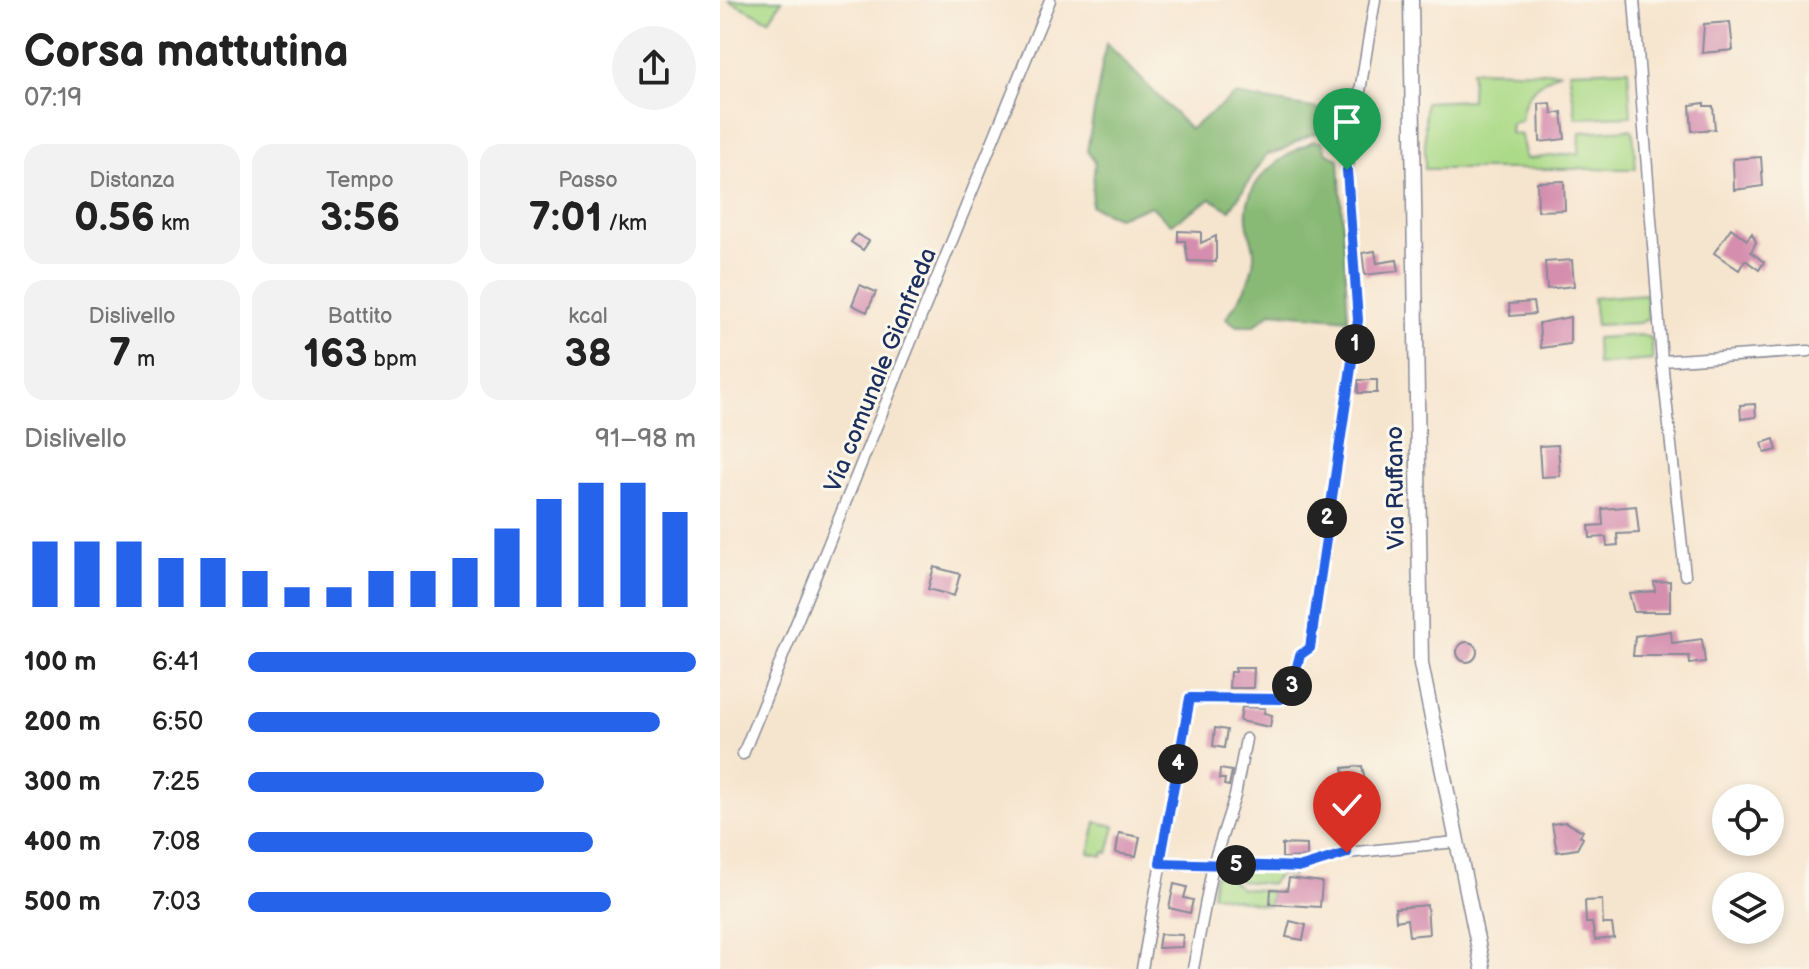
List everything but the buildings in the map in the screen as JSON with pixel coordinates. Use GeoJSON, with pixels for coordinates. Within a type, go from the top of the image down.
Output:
{"type":"FeatureCollection","features":[{"type":"Feature","properties":{"kind":"street","name":"Via comunale Gianfreda"},"geometry":{"type":"LineString","coordinates":[[743,754],[1050,0]]}},
{"type":"Feature","properties":{"kind":"street"},"geometry":{"type":"LineString","coordinates":[[1142,969],[1190,698],[1281,699],[1292,686],[1300,655],[1310,648],[1358,320],[1347,170],[1375,0]]}},
{"type":"Feature","properties":{"kind":"street","name":"Via Ruffano"},"geometry":{"type":"LineString","coordinates":[[1411,0],[1421,664],[1483,969]]}},
{"type":"Feature","properties":{"kind":"street"},"geometry":{"type":"LineString","coordinates":[[1634,0],[1662,361],[1685,575]]}},
{"type":"Feature","properties":{"kind":"street"},"geometry":{"type":"LineString","coordinates":[[1662,361],[1809,351]]}},
{"type":"Feature","properties":{"kind":"street"},"geometry":{"type":"LineString","coordinates":[[1193,969],[1213,864],[1235,796],[1246,739]]}},
{"type":"Feature","properties":{"kind":"street"},"geometry":{"type":"LineString","coordinates":[[1160,863],[1302,867],[1347,853],[1456,842]]}},
{"type":"Feature","properties":{"kind":"green space"},"geometry":{"type":"Polygon","coordinates":[[[727,0],[782,0],[769,20],[727,0]]]}},
{"type":"Feature","properties":{"kind":"green space"},"geometry":{"type":"Polygon","coordinates":[[[1106,43],[1190,129],[1235,95],[1325,110],[1320,132],[1267,154],[1230,210],[1211,199],[1171,224],[1151,206],[1117,217],[1091,206],[1095,162],[1087,151],[1106,43]]]}},
{"type":"Feature","properties":{"kind":"green space"},"geometry":{"type":"Polygon","coordinates":[[[1628,69],[1631,116],[1576,118],[1569,71],[1628,69]]]}},
{"type":"Feature","properties":{"kind":"green space"},"geometry":{"type":"Polygon","coordinates":[[[1472,70],[1559,72],[1532,91],[1525,103],[1521,121],[1511,123],[1510,133],[1521,135],[1526,159],[1579,153],[1580,132],[1630,129],[1633,131],[1636,169],[1425,169],[1425,102],[1471,100],[1472,70]]]}},
{"type":"Feature","properties":{"kind":"green space"},"geometry":{"type":"Polygon","coordinates":[[[1313,141],[1322,142],[1326,152],[1339,159],[1348,319],[1271,312],[1254,326],[1237,326],[1226,318],[1244,289],[1253,266],[1254,249],[1247,211],[1249,197],[1255,185],[1275,164],[1313,141]]]}},
{"type":"Feature","properties":{"kind":"green space"},"geometry":{"type":"Polygon","coordinates":[[[1646,294],[1648,318],[1640,323],[1596,325],[1593,298],[1646,294]]]}},
{"type":"Feature","properties":{"kind":"green space"},"geometry":{"type":"Polygon","coordinates":[[[1641,335],[1651,338],[1653,360],[1597,365],[1596,338],[1641,335]]]}},
{"type":"Feature","properties":{"kind":"green space"},"geometry":{"type":"Polygon","coordinates":[[[1096,822],[1115,826],[1108,853],[1104,852],[1103,856],[1089,853],[1096,822]]]}},
{"type":"Feature","properties":{"kind":"green space"},"geometry":{"type":"Polygon","coordinates":[[[1234,867],[1292,870],[1292,876],[1279,874],[1271,884],[1240,881],[1234,867]]]}},
{"type":"Feature","properties":{"kind":"green space"},"geometry":{"type":"Polygon","coordinates":[[[1221,871],[1240,888],[1271,891],[1269,906],[1212,894],[1214,877],[1221,871]]]}},
{"type":"Feature","properties":{"kind":"route"},"geometry":{"type":"LineString","coordinates":[[1347,170],[1358,320],[1310,648],[1300,655],[1292,686],[1281,699],[1190,698],[1160,863],[1302,867],[1347,853]]}}]}
